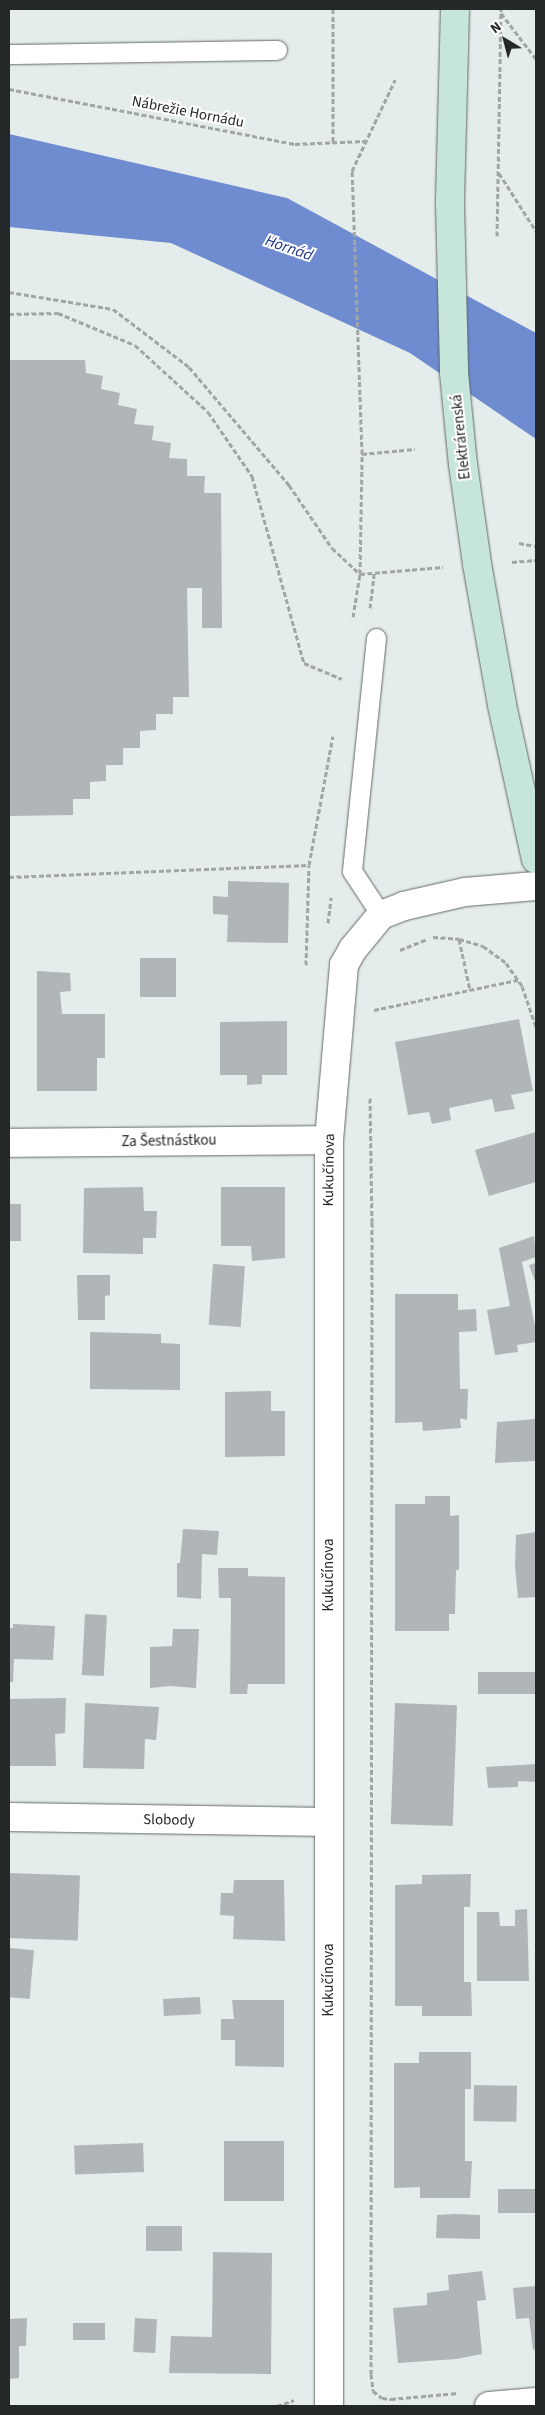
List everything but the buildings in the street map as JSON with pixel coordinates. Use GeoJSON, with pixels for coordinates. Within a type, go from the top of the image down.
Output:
{"type":"FeatureCollection","features":[{"type":"Feature","properties":{"kind":"main road","name":"Elektrárenská"},"geometry":{"type":"LineString","coordinates":[[455,9],[450,204],[454,373],[463,464],[477,564],[502,705],[535,846]]}},
{"type":"Feature","properties":{"kind":"street","name":"Kukučínova"},"geometry":{"type":"LineString","coordinates":[[329,2406],[328,1140],[344,965],[353,949],[381,915],[404,906],[465,892],[536,886]]}},
{"type":"Feature","properties":{"kind":"street","name":"Za Šestnástkou"},"geometry":{"type":"LineString","coordinates":[[9,1143],[328,1140]]}},
{"type":"Feature","properties":{"kind":"street","name":"Slobody"},"geometry":{"type":"LineString","coordinates":[[9,1817],[329,1822]]}},
{"type":"Feature","properties":{"kind":"street"},"geometry":{"type":"LineString","coordinates":[[489,2406],[536,2402]]}},
{"type":"Feature","properties":{"kind":"lane"},"geometry":{"type":"LineString","coordinates":[[9,54],[277,50]]}},
{"type":"Feature","properties":{"kind":"lane"},"geometry":{"type":"LineString","coordinates":[[376,638],[352,871],[381,915]]}},
{"type":"Feature","properties":{"kind":"path"},"geometry":{"type":"LineString","coordinates":[[333,9],[333,142]]}},
{"type":"Feature","properties":{"kind":"path"},"geometry":{"type":"LineString","coordinates":[[501,11],[536,58]]}},
{"type":"Feature","properties":{"kind":"path"},"geometry":{"type":"LineString","coordinates":[[497,236],[501,11]]}},
{"type":"Feature","properties":{"kind":"path"},"geometry":{"type":"LineString","coordinates":[[361,430],[352,171],[395,80]]}},
{"type":"Feature","properties":{"kind":"path","name":"Nábrežie Hornádu"},"geometry":{"type":"LineString","coordinates":[[9,89],[295,144],[365,141]]}},
{"type":"Feature","properties":{"kind":"path"},"geometry":{"type":"LineString","coordinates":[[498,172],[536,231]]}},
{"type":"Feature","properties":{"kind":"path"},"geometry":{"type":"LineString","coordinates":[[9,292],[113,310],[190,368],[288,485],[332,548],[360,574]]}},
{"type":"Feature","properties":{"kind":"path"},"geometry":{"type":"LineString","coordinates":[[9,314],[58,313],[135,345],[208,412],[252,476],[304,663],[372,690]]}},
{"type":"Feature","properties":{"kind":"path"},"geometry":{"type":"LineString","coordinates":[[362,454],[415,449]]}},
{"type":"Feature","properties":{"kind":"path"},"geometry":{"type":"LineString","coordinates":[[519,543],[536,546]]}},
{"type":"Feature","properties":{"kind":"path"},"geometry":{"type":"LineString","coordinates":[[9,876],[308,865]]}},
{"type":"Feature","properties":{"kind":"path"},"geometry":{"type":"LineString","coordinates":[[397,953],[403,947],[432,937],[459,939],[483,946],[506,963],[518,980],[536,1027]]}},
{"type":"Feature","properties":{"kind":"path"},"geometry":{"type":"LineString","coordinates":[[459,939],[470,990]]}},
{"type":"Feature","properties":{"kind":"path"},"geometry":{"type":"LineString","coordinates":[[364,1012],[518,980]]}},
{"type":"Feature","properties":{"kind":"path"},"geometry":{"type":"LineString","coordinates":[[370,1093],[372,1222],[371,2374],[373,2391],[382,2398],[391,2400]]}},
{"type":"Feature","properties":{"kind":"path"},"geometry":{"type":"LineString","coordinates":[[251,2406],[277,2406],[292,2401]]}},
{"type":"Feature","properties":{"kind":"water","name":"Hornád"},"geometry":{"type":"Polygon","coordinates":[[[9,134],[287,198],[536,333],[536,439],[410,353],[171,243],[9,227],[9,134]]]}}]}
